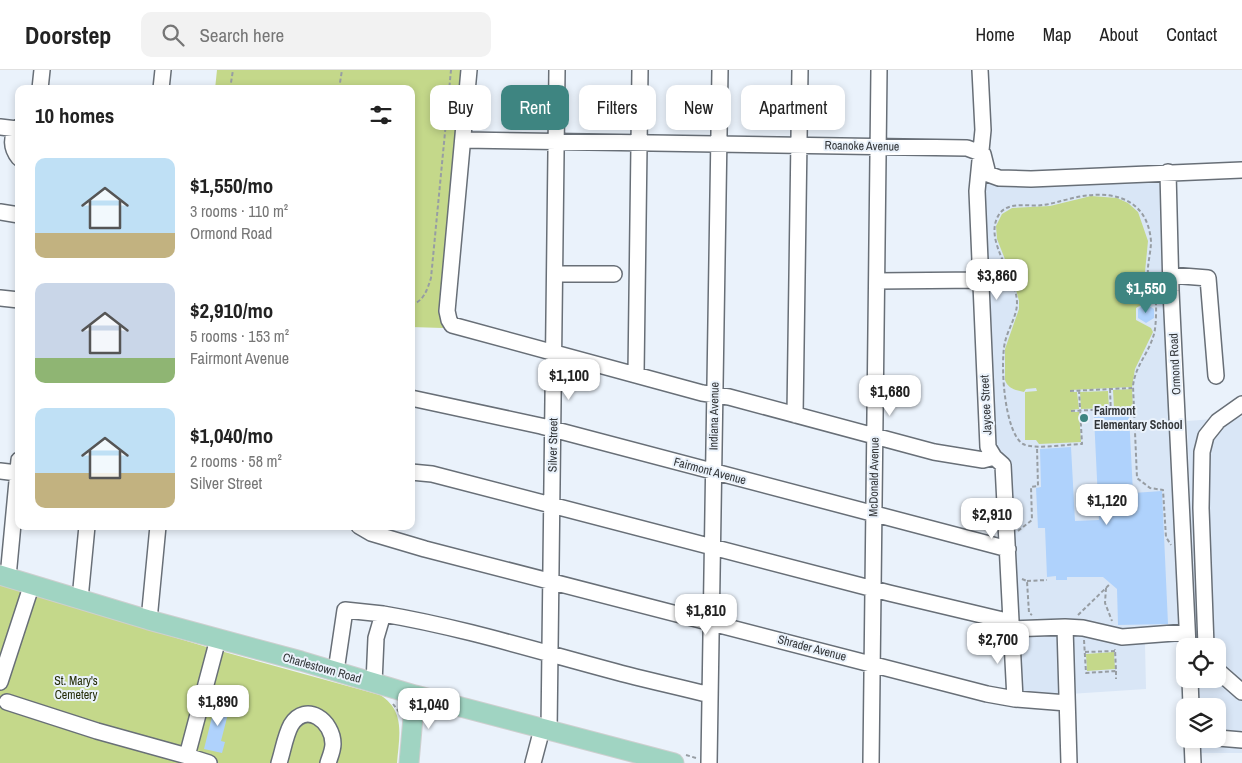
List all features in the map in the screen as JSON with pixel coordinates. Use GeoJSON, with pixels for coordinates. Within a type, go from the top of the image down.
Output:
{"type":"FeatureCollection","features":[{"type":"Feature","properties":{"kind":"main road","name":"Charlestown Road"},"geometry":{"type":"LineString","coordinates":[[4,576],[80,600],[336,671],[414,695],[664,762]]}},
{"type":"Feature","properties":{"kind":"main road"},"geometry":{"type":"LineString","coordinates":[[409,763],[414,695]]}},
{"type":"Feature","properties":{"kind":"street"},"geometry":{"type":"LineString","coordinates":[[40,85],[42,70]]}},
{"type":"Feature","properties":{"kind":"street"},"geometry":{"type":"LineString","coordinates":[[161,85],[163,70]]}},
{"type":"Feature","properties":{"kind":"street"},"geometry":{"type":"LineString","coordinates":[[469,70],[447,311],[449,320],[458,328],[957,457],[983,460],[991,452]]}},
{"type":"Feature","properties":{"kind":"street","name":"Silver Street"},"geometry":{"type":"LineString","coordinates":[[533,763],[545,730],[550,653],[557,70]]}},
{"type":"Feature","properties":{"kind":"street"},"geometry":{"type":"LineString","coordinates":[[636,374],[640,70]]}},
{"type":"Feature","properties":{"kind":"street","name":"Indiana Avenue"},"geometry":{"type":"LineString","coordinates":[[709,763],[720,70]]}},
{"type":"Feature","properties":{"kind":"street"},"geometry":{"type":"LineString","coordinates":[[795,415],[800,70]]}},
{"type":"Feature","properties":{"kind":"street","name":"McDonald Avenue"},"geometry":{"type":"LineString","coordinates":[[870,763],[879,70]]}},
{"type":"Feature","properties":{"kind":"street","name":"Jaycee Street"},"geometry":{"type":"LineString","coordinates":[[980,70],[983,130],[977,191],[981,280],[991,452],[1003,464],[1015,699]]}},
{"type":"Feature","properties":{"kind":"street"},"geometry":{"type":"LineString","coordinates":[[0,127],[15,128]]}},
{"type":"Feature","properties":{"kind":"street"},"geometry":{"type":"LineString","coordinates":[[15,136],[12,143],[15,152]]}},
{"type":"Feature","properties":{"kind":"street","name":"Roanoke Avenue"},"geometry":{"type":"LineString","coordinates":[[464,140],[967,148],[981,153]]}},
{"type":"Feature","properties":{"kind":"street"},"geometry":{"type":"LineString","coordinates":[[981,153],[985,158],[988,174],[999,178],[1031,179],[1242,170]]}},
{"type":"Feature","properties":{"kind":"street","name":"Ormond Road"},"geometry":{"type":"LineString","coordinates":[[1168,172],[1170,275],[1188,638]]}},
{"type":"Feature","properties":{"kind":"street"},"geometry":{"type":"LineString","coordinates":[[0,212],[15,214]]}},
{"type":"Feature","properties":{"kind":"street"},"geometry":{"type":"LineString","coordinates":[[555,274],[614,274]]}},
{"type":"Feature","properties":{"kind":"street"},"geometry":{"type":"LineString","coordinates":[[1170,275],[1208,278],[1216,376]]}},
{"type":"Feature","properties":{"kind":"street"},"geometry":{"type":"LineString","coordinates":[[877,281],[981,280]]}},
{"type":"Feature","properties":{"kind":"street"},"geometry":{"type":"LineString","coordinates":[[0,298],[15,300]]}},
{"type":"Feature","properties":{"kind":"street","name":"Fairmont Avenue"},"geometry":{"type":"LineString","coordinates":[[415,399],[553,430],[1008,549]]}},
{"type":"Feature","properties":{"kind":"street"},"geometry":{"type":"LineString","coordinates":[[1206,638],[1201,508],[1202,452],[1206,436],[1218,421],[1242,404]]}},
{"type":"Feature","properties":{"kind":"street"},"geometry":{"type":"LineString","coordinates":[[1178,437],[1206,436]]}},
{"type":"Feature","properties":{"kind":"street"},"geometry":{"type":"LineString","coordinates":[[0,471],[15,467]]}},
{"type":"Feature","properties":{"kind":"street"},"geometry":{"type":"LineString","coordinates":[[415,472],[432,474],[873,587],[1011,625],[1113,628],[1130,637],[1176,639]]}},
{"type":"Feature","properties":{"kind":"street"},"geometry":{"type":"LineString","coordinates":[[4,576],[15,490]]}},
{"type":"Feature","properties":{"kind":"street"},"geometry":{"type":"LineString","coordinates":[[80,600],[87,530]]}},
{"type":"Feature","properties":{"kind":"street"},"geometry":{"type":"LineString","coordinates":[[149,620],[158,530]]}},
{"type":"Feature","properties":{"kind":"street","name":"Shrader Avenue"},"geometry":{"type":"LineString","coordinates":[[366,530],[425,549],[871,664],[1015,699],[1066,703]]}},
{"type":"Feature","properties":{"kind":"street"},"geometry":{"type":"LineString","coordinates":[[29,593],[0,684],[7,694],[3,706],[209,763]]}},
{"type":"Feature","properties":{"kind":"street"},"geometry":{"type":"LineString","coordinates":[[336,671],[346,610],[410,619],[710,695]]}},
{"type":"Feature","properties":{"kind":"street"},"geometry":{"type":"LineString","coordinates":[[374,683],[376,638],[383,614]]}},
{"type":"Feature","properties":{"kind":"street"},"geometry":{"type":"LineString","coordinates":[[1065,627],[1069,763]]}},
{"type":"Feature","properties":{"kind":"street"},"geometry":{"type":"LineString","coordinates":[[187,756],[218,639]]}},
{"type":"Feature","properties":{"kind":"street"},"geometry":{"type":"LineString","coordinates":[[1226,678],[1242,692]]}},
{"type":"Feature","properties":{"kind":"street"},"geometry":{"type":"LineString","coordinates":[[279,763],[292,725],[300,718],[310,714],[324,720],[332,737],[332,749],[328,763]]}},
{"type":"Feature","properties":{"kind":"street"},"geometry":{"type":"LineString","coordinates":[[1226,739],[1242,740]]}},
{"type":"Feature","properties":{"kind":"street"},"geometry":{"type":"LineString","coordinates":[[1192,748],[1193,763]]}},
{"type":"Feature","properties":{"kind":"path"},"geometry":{"type":"LineString","coordinates":[[231,85],[233,70]]}},
{"type":"Feature","properties":{"kind":"path"},"geometry":{"type":"LineString","coordinates":[[340,85],[342,70]]}},
{"type":"Feature","properties":{"kind":"path"},"geometry":{"type":"LineString","coordinates":[[415,304],[426,293],[431,278],[451,70]]}},
{"type":"Feature","properties":{"kind":"path"},"geometry":{"type":"LineString","coordinates":[[1079,390],[1082,444],[1037,447],[1022,443],[1014,432],[1003,385],[1002,356],[1007,332],[1016,312],[1017,303],[1014,287],[995,238],[995,225],[1000,213],[1014,205],[1044,205],[1100,193],[1125,198],[1143,215],[1151,242],[1148,272],[1149,281],[1156,297],[1155,334],[1135,372],[1133,388],[1137,478],[1150,488],[1164,490],[1166,537],[1173,546]]}},
{"type":"Feature","properties":{"kind":"path"},"geometry":{"type":"LineString","coordinates":[[1070,391],[1133,388]]}},
{"type":"Feature","properties":{"kind":"path"},"geometry":{"type":"LineString","coordinates":[[1110,389],[1112,416]]}},
{"type":"Feature","properties":{"kind":"path"},"geometry":{"type":"LineString","coordinates":[[1071,411],[1134,408]]}},
{"type":"Feature","properties":{"kind":"path"},"geometry":{"type":"LineString","coordinates":[[1014,534],[1032,520],[1031,487],[1038,486],[1037,447]]}},
{"type":"Feature","properties":{"kind":"path"},"geometry":{"type":"LineString","coordinates":[[1021,578],[1027,582],[1047,580]]}},
{"type":"Feature","properties":{"kind":"path"},"geometry":{"type":"LineString","coordinates":[[1027,582],[1029,613],[1035,617]]}},
{"type":"Feature","properties":{"kind":"path"},"geometry":{"type":"LineString","coordinates":[[1110,584],[1077,616],[1083,616],[1086,673],[1116,671]]}},
{"type":"Feature","properties":{"kind":"path"},"geometry":{"type":"LineString","coordinates":[[1106,588],[1105,604],[1113,628],[1116,679]]}},
{"type":"Feature","properties":{"kind":"path"},"geometry":{"type":"LineString","coordinates":[[1085,652],[1115,651]]}},
{"type":"Feature","properties":{"kind":"shaded area","name":"Fairmont Elementary School"},"geometry":{"type":"Polygon","coordinates":[[[1162,178],[1183,638],[1176,638],[1176,642],[1145,644],[1146,689],[1009,698],[982,180],[1162,178]]]}},
{"type":"Feature","properties":{"kind":"shaded area"},"geometry":{"type":"Polygon","coordinates":[[[1242,417],[1242,753],[1201,753],[1201,748],[1226,748],[1226,698],[1198,698],[1198,688],[1226,688],[1226,638],[1196,638],[1187,421],[1242,417]]]}},
{"type":"Feature","properties":{"kind":"green space"},"geometry":{"type":"Polygon","coordinates":[[[217,70],[465,70],[464,85],[430,85],[430,130],[460,130],[443,328],[415,327],[415,85],[215,85],[217,70]]]}},
{"type":"Feature","properties":{"kind":"green space"},"geometry":{"type":"Polygon","coordinates":[[[1091,196],[1117,198],[1128,203],[1138,212],[1148,241],[1145,272],[1153,298],[1136,308],[1136,320],[1151,328],[1153,332],[1135,369],[1132,387],[1070,390],[1070,392],[1077,392],[1079,409],[1071,410],[1071,412],[1079,412],[1081,442],[1039,444],[1036,440],[1025,440],[1025,392],[1037,391],[1036,388],[1026,389],[1024,392],[1018,391],[1010,387],[1005,380],[1005,349],[1019,309],[1019,301],[1014,282],[997,239],[996,226],[1002,214],[1012,208],[1050,206],[1091,196]]]}},
{"type":"Feature","properties":{"kind":"green space"},"geometry":{"type":"Polygon","coordinates":[[[1132,389],[1133,407],[1114,408],[1113,390],[1132,389]]]}},
{"type":"Feature","properties":{"kind":"green space"},"geometry":{"type":"Polygon","coordinates":[[[1108,391],[1109,408],[1081,409],[1080,392],[1108,391]]]}},
{"type":"Feature","properties":{"kind":"green space","name":"St. Mary's Cemetery"},"geometry":{"type":"Polygon","coordinates":[[[0,585],[210,648],[380,695],[394,709],[399,725],[397,763],[0,763],[0,585]]]}},
{"type":"Feature","properties":{"kind":"green space"},"geometry":{"type":"Polygon","coordinates":[[[1114,652],[1115,669],[1087,671],[1086,654],[1114,652]]]}},
{"type":"Feature","properties":{"kind":"building"},"geometry":{"type":"Polygon","coordinates":[[[1146,304],[1154,309],[1154,318],[1146,323],[1138,318],[1138,309],[1146,304]]]}},
{"type":"Feature","properties":{"kind":"building","name":"Fairmont Elementary School"},"geometry":{"type":"Polygon","coordinates":[[[1129,415],[1133,493],[1162,491],[1168,624],[1118,625],[1117,589],[1103,577],[1067,577],[1067,580],[1056,580],[1056,576],[1047,577],[1045,528],[1038,528],[1036,488],[1041,487],[1040,449],[1071,447],[1075,521],[1099,520],[1094,417],[1129,415]]]}},
{"type":"Feature","properties":{"kind":"building"},"geometry":{"type":"Polygon","coordinates":[[[218,700],[230,703],[221,741],[225,742],[222,753],[204,749],[218,700]]]}},
{"type":"Feature","properties":{"kind":"place","name":"Fairmont Elementary School"},"geometry":{"type":"Point","coordinates":[1084,418]}}]}
